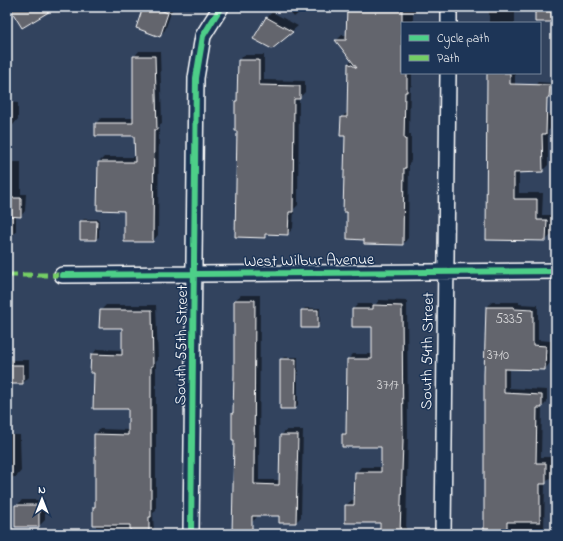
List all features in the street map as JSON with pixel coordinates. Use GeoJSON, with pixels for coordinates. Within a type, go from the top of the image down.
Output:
{"type":"FeatureCollection","features":[{"type":"Feature","properties":{"kind":"street","name":"South 55th Street"},"geometry":{"type":"LineString","coordinates":[[191,534],[196,78],[203,36],[221,7]]}},
{"type":"Feature","properties":{"kind":"street"},"geometry":{"type":"LineString","coordinates":[[448,22],[449,7]]}},
{"type":"Feature","properties":{"kind":"street","name":"South 54th Street"},"geometry":{"type":"LineString","coordinates":[[443,534],[448,74]]}},
{"type":"Feature","properties":{"kind":"street","name":"West Wilbur Avenue"},"geometry":{"type":"LineString","coordinates":[[62,275],[556,271]]}},
{"type":"Feature","properties":{"kind":"building"},"geometry":{"type":"Polygon","coordinates":[[[9,7],[57,7],[22,28],[9,7]]]}},
{"type":"Feature","properties":{"kind":"building"},"geometry":{"type":"Polygon","coordinates":[[[143,7],[152,7],[168,13],[160,37],[136,28],[143,7]]]}},
{"type":"Feature","properties":{"kind":"building"},"geometry":{"type":"Polygon","coordinates":[[[347,7],[402,7],[401,74],[407,74],[407,92],[405,92],[404,139],[406,139],[406,168],[404,168],[403,245],[364,244],[364,240],[347,239],[347,212],[343,212],[345,136],[340,136],[341,117],[347,117],[348,63],[357,68],[335,40],[346,40],[347,7]]]}},
{"type":"Feature","properties":{"kind":"building"},"geometry":{"type":"Polygon","coordinates":[[[535,7],[552,7],[552,22],[535,22],[535,7]]]}},
{"type":"Feature","properties":{"kind":"building"},"geometry":{"type":"Polygon","coordinates":[[[266,17],[293,32],[272,49],[253,39],[266,17]]]}},
{"type":"Feature","properties":{"kind":"building"},"geometry":{"type":"Polygon","coordinates":[[[133,56],[155,56],[157,130],[154,130],[153,242],[124,242],[124,211],[97,210],[98,162],[135,162],[134,136],[95,136],[95,123],[133,123],[133,56]]]}},
{"type":"Feature","properties":{"kind":"building"},"geometry":{"type":"Polygon","coordinates":[[[238,60],[259,60],[259,85],[300,86],[300,99],[294,99],[293,212],[289,212],[288,235],[265,234],[265,238],[235,237],[237,131],[235,131],[235,101],[237,101],[238,60]]]}},
{"type":"Feature","properties":{"kind":"building"},"geometry":{"type":"Polygon","coordinates":[[[487,74],[510,74],[510,84],[550,85],[549,98],[547,98],[546,134],[542,134],[543,172],[514,173],[514,199],[537,199],[537,220],[547,220],[546,241],[486,240],[487,74]]]}},
{"type":"Feature","properties":{"kind":"building"},"geometry":{"type":"Polygon","coordinates":[[[7,198],[21,198],[21,217],[7,216],[7,198]]]}},
{"type":"Feature","properties":{"kind":"building"},"geometry":{"type":"Polygon","coordinates":[[[80,221],[97,221],[96,240],[80,240],[80,221]]]}},
{"type":"Feature","properties":{"kind":"building"},"geometry":{"type":"Polygon","coordinates":[[[234,300],[255,300],[254,484],[279,485],[280,435],[298,435],[296,523],[279,523],[279,516],[252,516],[252,534],[232,534],[234,300]]]}},
{"type":"Feature","properties":{"kind":"building"},"geometry":{"type":"Polygon","coordinates":[[[373,305],[402,306],[403,441],[400,534],[380,534],[380,523],[345,523],[345,505],[354,505],[355,472],[381,472],[381,447],[342,447],[342,434],[346,434],[347,359],[372,359],[372,327],[352,327],[352,309],[373,309],[373,305]]]}},
{"type":"Feature","properties":{"kind":"building"},"geometry":{"type":"Polygon","coordinates":[[[486,307],[514,307],[514,309],[533,310],[533,345],[546,346],[545,370],[504,369],[504,393],[542,395],[542,408],[537,408],[536,463],[546,463],[546,484],[540,484],[540,522],[507,522],[507,534],[484,534],[484,374],[486,307]]]}},
{"type":"Feature","properties":{"kind":"building"},"geometry":{"type":"Polygon","coordinates":[[[100,310],[152,310],[153,366],[151,366],[151,517],[149,517],[149,534],[130,534],[130,525],[93,525],[93,507],[95,507],[94,434],[128,435],[128,409],[93,409],[94,373],[90,373],[91,354],[122,355],[122,328],[99,328],[100,310]]]}},
{"type":"Feature","properties":{"kind":"building"},"geometry":{"type":"Polygon","coordinates":[[[301,310],[318,310],[318,328],[301,328],[301,310]]]}},
{"type":"Feature","properties":{"kind":"building"},"geometry":{"type":"Polygon","coordinates":[[[280,359],[296,359],[295,409],[280,409],[280,359]]]}},
{"type":"Feature","properties":{"kind":"building"},"geometry":{"type":"Polygon","coordinates":[[[7,365],[23,365],[23,384],[7,384],[7,365]]]}},
{"type":"Feature","properties":{"kind":"building"},"geometry":{"type":"Polygon","coordinates":[[[15,505],[39,505],[39,527],[15,527],[15,505]]]}},
{"type":"Feature","properties":{"kind":"marked path"},"geometry":{"type":"LineString","coordinates":[[7,275],[62,275]]}},
{"type":"Feature","properties":{"kind":"cycle path"},"geometry":{"type":"LineString","coordinates":[[191,534],[196,78],[203,36],[221,7]]}},
{"type":"Feature","properties":{"kind":"cycle path"},"geometry":{"type":"LineString","coordinates":[[62,275],[556,271]]}}]}
